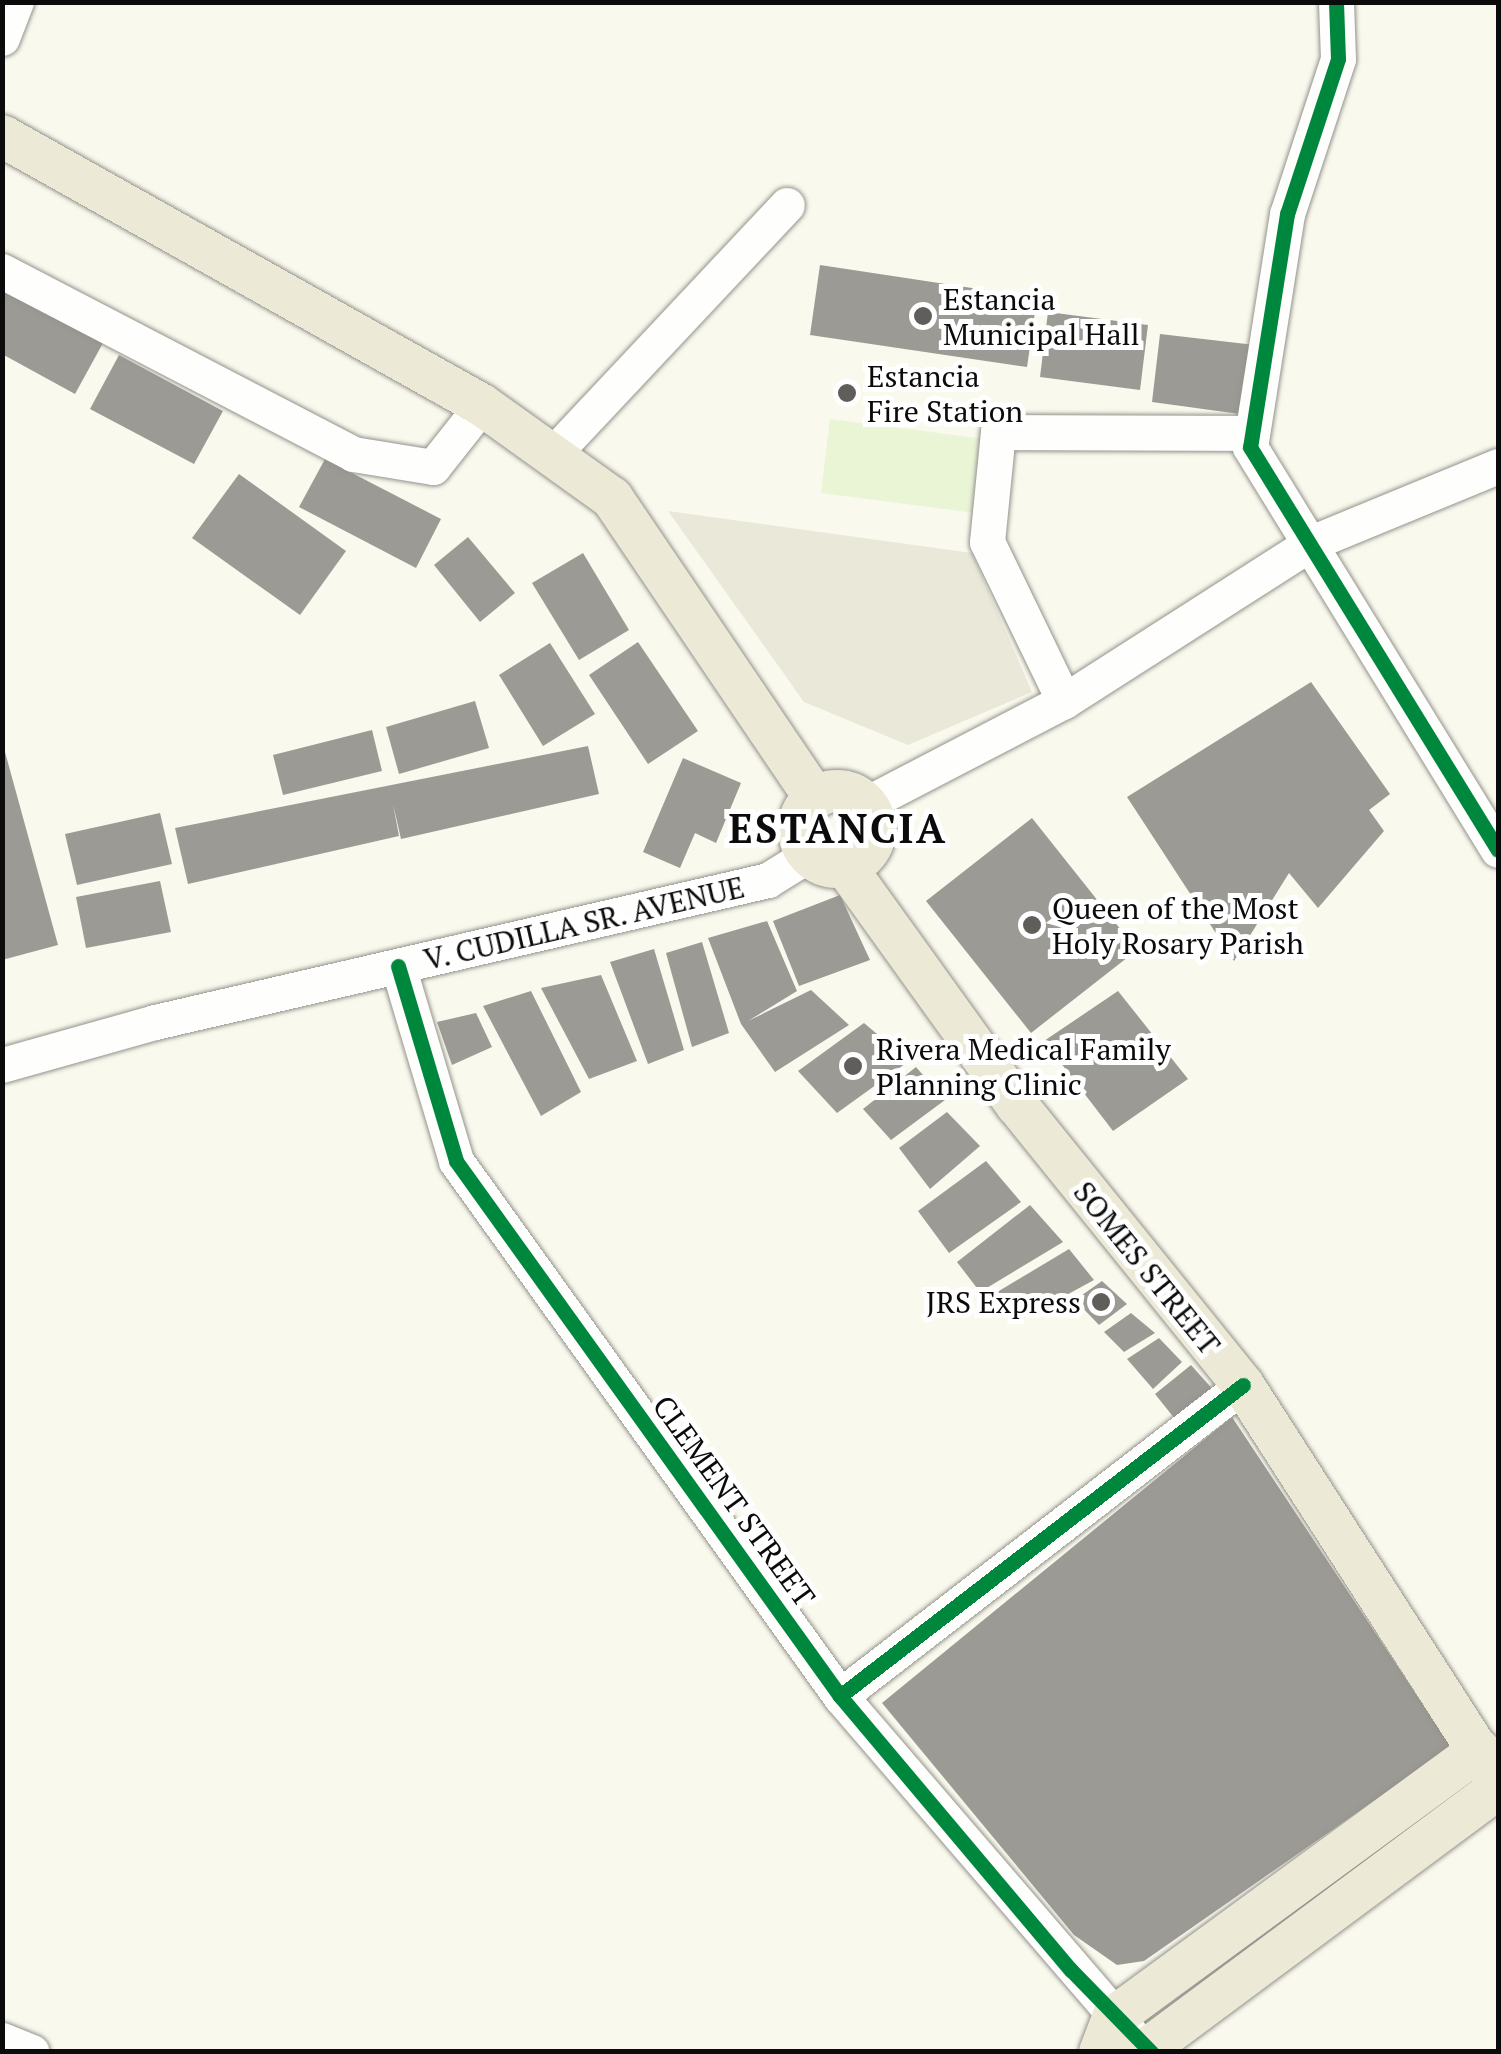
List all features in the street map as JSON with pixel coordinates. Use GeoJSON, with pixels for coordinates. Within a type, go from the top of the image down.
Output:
{"type":"FeatureCollection","features":[{"type":"Feature","properties":{"kind":"main road"},"geometry":{"type":"LineString","coordinates":[[2,136],[482,405],[612,498],[815,798]]}},
{"type":"Feature","properties":{"kind":"main road"},"geometry":{"type":"LineString","coordinates":[[837,790],[866,804],[875,835],[864,855],[828,860],[799,831],[815,798],[837,790]]}},
{"type":"Feature","properties":{"kind":"main road","name":"SOMES STREET"},"geometry":{"type":"LineString","coordinates":[[828,860],[1016,1105],[1243,1385],[1494,1766]]}},
{"type":"Feature","properties":{"kind":"main road"},"geometry":{"type":"LineString","coordinates":[[1106,2034],[1494,1766]]}},
{"type":"Feature","properties":{"kind":"main road"},"geometry":{"type":"LineString","coordinates":[[1147,2051],[1494,1766]]}},
{"type":"Feature","properties":{"kind":"street"},"geometry":{"type":"LineString","coordinates":[[2,38],[16,2]]}},
{"type":"Feature","properties":{"kind":"street"},"geometry":{"type":"LineString","coordinates":[[1336,2],[1338,58],[1288,214],[1250,447],[1498,850]]}},
{"type":"Feature","properties":{"kind":"street"},"geometry":{"type":"LineString","coordinates":[[552,455],[788,205]]}},
{"type":"Feature","properties":{"kind":"street"},"geometry":{"type":"LineString","coordinates":[[2,271],[352,454],[433,467],[482,405]]}},
{"type":"Feature","properties":{"kind":"street"},"geometry":{"type":"LineString","coordinates":[[1064,701],[987,542],[998,432],[1252,432]]}},
{"type":"Feature","properties":{"kind":"street"},"geometry":{"type":"LineString","coordinates":[[866,804],[1064,701],[1311,543],[1498,466]]}},
{"type":"Feature","properties":{"kind":"street","name":"V. CUDILLA SR. AVENUE"},"geometry":{"type":"LineString","coordinates":[[2,1065],[398,966],[768,880],[828,860]]}},
{"type":"Feature","properties":{"kind":"street","name":"CLEMENT STREET"},"geometry":{"type":"LineString","coordinates":[[398,966],[456,1161],[840,1696],[1106,2034],[1147,2051]]}},
{"type":"Feature","properties":{"kind":"street"},"geometry":{"type":"LineString","coordinates":[[840,1696],[1243,1385]]}},
{"type":"Feature","properties":{"kind":"street"},"geometry":{"type":"LineString","coordinates":[[2,2040],[32,2052]]}},
{"type":"Feature","properties":{"kind":"green space"},"geometry":{"type":"Polygon","coordinates":[[[830,419],[985,439],[975,513],[821,493],[830,419]]]}},
{"type":"Feature","properties":{"kind":"shaded area"},"geometry":{"type":"Polygon","coordinates":[[[668,511],[972,553],[1032,692],[908,745],[804,702],[668,511]]]}},
{"type":"Feature","properties":{"kind":"building","name":"Estancia Municipal Hall"},"geometry":{"type":"Polygon","coordinates":[[[820,265],[1037,298],[1027,367],[810,335],[820,265]]]}},
{"type":"Feature","properties":{"kind":"building"},"geometry":{"type":"Polygon","coordinates":[[[4,289],[103,343],[75,394],[2,354],[4,289]]]}},
{"type":"Feature","properties":{"kind":"building"},"geometry":{"type":"Polygon","coordinates":[[[1048,312],[1148,325],[1140,390],[1040,377],[1048,312]]]}},
{"type":"Feature","properties":{"kind":"building"},"geometry":{"type":"Polygon","coordinates":[[[1160,334],[1255,345],[1247,415],[1152,402],[1160,334]]]}},
{"type":"Feature","properties":{"kind":"building"},"geometry":{"type":"Polygon","coordinates":[[[119,355],[223,411],[194,464],[90,409],[119,355]]]}},
{"type":"Feature","properties":{"kind":"building"},"geometry":{"type":"Polygon","coordinates":[[[325,459],[441,519],[416,568],[299,507],[325,459]]]}},
{"type":"Feature","properties":{"kind":"building"},"geometry":{"type":"Polygon","coordinates":[[[239,474],[346,551],[300,615],[192,538],[239,474]]]}},
{"type":"Feature","properties":{"kind":"building"},"geometry":{"type":"Polygon","coordinates":[[[468,537],[515,593],[480,622],[434,565],[468,537]]]}},
{"type":"Feature","properties":{"kind":"building"},"geometry":{"type":"Polygon","coordinates":[[[583,553],[629,630],[579,660],[532,583],[583,553]]]}},
{"type":"Feature","properties":{"kind":"building"},"geometry":{"type":"Polygon","coordinates":[[[638,642],[698,731],[648,764],[589,675],[638,642]]]}},
{"type":"Feature","properties":{"kind":"building"},"geometry":{"type":"Polygon","coordinates":[[[550,643],[595,714],[543,746],[499,675],[550,643]]]}},
{"type":"Feature","properties":{"kind":"building"},"geometry":{"type":"Polygon","coordinates":[[[1311,682],[1390,794],[1369,810],[1384,831],[1318,908],[1289,873],[1234,961],[1127,797],[1311,682]]]}},
{"type":"Feature","properties":{"kind":"building"},"geometry":{"type":"Polygon","coordinates":[[[475,701],[489,748],[399,774],[386,727],[475,701]]]}},
{"type":"Feature","properties":{"kind":"building"},"geometry":{"type":"Polygon","coordinates":[[[372,730],[382,771],[283,795],[273,755],[372,730]]]}},
{"type":"Feature","properties":{"kind":"building"},"geometry":{"type":"Polygon","coordinates":[[[2,741],[58,945],[2,960],[2,741]]]}},
{"type":"Feature","properties":{"kind":"building"},"geometry":{"type":"Polygon","coordinates":[[[588,746],[599,794],[401,839],[393,804],[399,836],[188,884],[175,828],[588,746]]]}},
{"type":"Feature","properties":{"kind":"building"},"geometry":{"type":"Polygon","coordinates":[[[683,758],[741,783],[716,843],[695,833],[680,868],[643,852],[683,758]]]}},
{"type":"Feature","properties":{"kind":"building"},"geometry":{"type":"Polygon","coordinates":[[[160,813],[172,864],[77,885],[65,834],[160,813]]]}},
{"type":"Feature","properties":{"kind":"building","name":"Queen of the Most Holy Rosary Parish"},"geometry":{"type":"Polygon","coordinates":[[[1032,818],[1137,950],[1031,1033],[926,901],[1032,818]]]}},
{"type":"Feature","properties":{"kind":"building"},"geometry":{"type":"Polygon","coordinates":[[[160,881],[171,932],[86,948],[76,897],[160,881]]]}},
{"type":"Feature","properties":{"kind":"building"},"geometry":{"type":"Polygon","coordinates":[[[840,895],[870,960],[799,986],[773,921],[840,895]]]}},
{"type":"Feature","properties":{"kind":"building"},"geometry":{"type":"Polygon","coordinates":[[[767,921],[797,991],[748,1021],[811,990],[849,1025],[775,1072],[741,1024],[708,938],[767,921]]]}},
{"type":"Feature","properties":{"kind":"building"},"geometry":{"type":"Polygon","coordinates":[[[702,942],[729,1033],[692,1047],[666,953],[702,942]]]}},
{"type":"Feature","properties":{"kind":"building"},"geometry":{"type":"Polygon","coordinates":[[[654,949],[684,1050],[648,1064],[610,962],[654,949]]]}},
{"type":"Feature","properties":{"kind":"building"},"geometry":{"type":"Polygon","coordinates":[[[601,975],[637,1061],[589,1079],[541,988],[601,975]]]}},
{"type":"Feature","properties":{"kind":"building"},"geometry":{"type":"Polygon","coordinates":[[[531,991],[581,1092],[541,1116],[483,1006],[531,991]]]}},
{"type":"Feature","properties":{"kind":"building"},"geometry":{"type":"Polygon","coordinates":[[[1118,991],[1188,1079],[1113,1131],[1044,1041],[1118,991]]]}},
{"type":"Feature","properties":{"kind":"building"},"geometry":{"type":"Polygon","coordinates":[[[476,1013],[492,1047],[452,1065],[437,1022],[476,1013]]]}},
{"type":"Feature","properties":{"kind":"building","name":"Rivera Medical Family Planning Clinic"},"geometry":{"type":"Polygon","coordinates":[[[864,1023],[909,1061],[837,1113],[798,1071],[864,1023]]]}},
{"type":"Feature","properties":{"kind":"building"},"geometry":{"type":"Polygon","coordinates":[[[916,1067],[945,1100],[891,1140],[863,1109],[916,1067]]]}},
{"type":"Feature","properties":{"kind":"building"},"geometry":{"type":"Polygon","coordinates":[[[947,1112],[980,1146],[930,1189],[899,1148],[947,1112]]]}},
{"type":"Feature","properties":{"kind":"building"},"geometry":{"type":"Polygon","coordinates":[[[986,1161],[1021,1202],[949,1253],[918,1211],[986,1161]]]}},
{"type":"Feature","properties":{"kind":"building"},"geometry":{"type":"Polygon","coordinates":[[[1030,1205],[1063,1242],[980,1292],[957,1262],[1030,1205]]]}},
{"type":"Feature","properties":{"kind":"building"},"geometry":{"type":"Polygon","coordinates":[[[1069,1249],[1094,1280],[1015,1323],[994,1294],[1069,1249]]]}},
{"type":"Feature","properties":{"kind":"building","name":"JRS Express"},"geometry":{"type":"Polygon","coordinates":[[[1102,1281],[1127,1304],[1099,1325],[1075,1300],[1102,1281]]]}},
{"type":"Feature","properties":{"kind":"building"},"geometry":{"type":"Polygon","coordinates":[[[1131,1313],[1155,1333],[1124,1352],[1104,1332],[1131,1313]]]}},
{"type":"Feature","properties":{"kind":"building"},"geometry":{"type":"Polygon","coordinates":[[[1159,1338],[1182,1362],[1153,1389],[1127,1359],[1159,1338]]]}},
{"type":"Feature","properties":{"kind":"building"},"geometry":{"type":"Polygon","coordinates":[[[1191,1365],[1217,1394],[1175,1419],[1155,1394],[1191,1365]]]}},
{"type":"Feature","properties":{"kind":"building"},"geometry":{"type":"Polygon","coordinates":[[[1232,1417],[1451,1747],[1144,1961],[1117,1965],[1074,1935],[882,1703],[1232,1417]]]}},
{"type":"Feature","properties":{"kind":"cycle path"},"geometry":{"type":"LineString","coordinates":[[1336,2],[1338,59],[1287,214],[1250,447],[1498,850]]}},
{"type":"Feature","properties":{"kind":"cycle path"},"geometry":{"type":"LineString","coordinates":[[398,966],[456,1161],[840,1696],[1071,1970],[1151,2052]]}},
{"type":"Feature","properties":{"kind":"cycle path"},"geometry":{"type":"LineString","coordinates":[[840,1696],[1243,1385]]}},
{"type":"Feature","properties":{"kind":"place","name":"Estancia Municipal Hall"},"geometry":{"type":"Point","coordinates":[923,316]}},
{"type":"Feature","properties":{"kind":"place","name":"Estancia Fire Station"},"geometry":{"type":"Point","coordinates":[847,393]}},
{"type":"Feature","properties":{"kind":"place","name":"Queen of the Most Holy Rosary Parish"},"geometry":{"type":"Point","coordinates":[1032,925]}},
{"type":"Feature","properties":{"kind":"place","name":"Rivera Medical Family Planning Clinic"},"geometry":{"type":"Point","coordinates":[853,1066]}},
{"type":"Feature","properties":{"kind":"place","name":"JRS Express"},"geometry":{"type":"Point","coordinates":[1101,1302]}},
{"type":"Feature","properties":{"kind":"district","name":"ESTANCIA"},"geometry":{"type":"Point","coordinates":[838,828]}}]}
